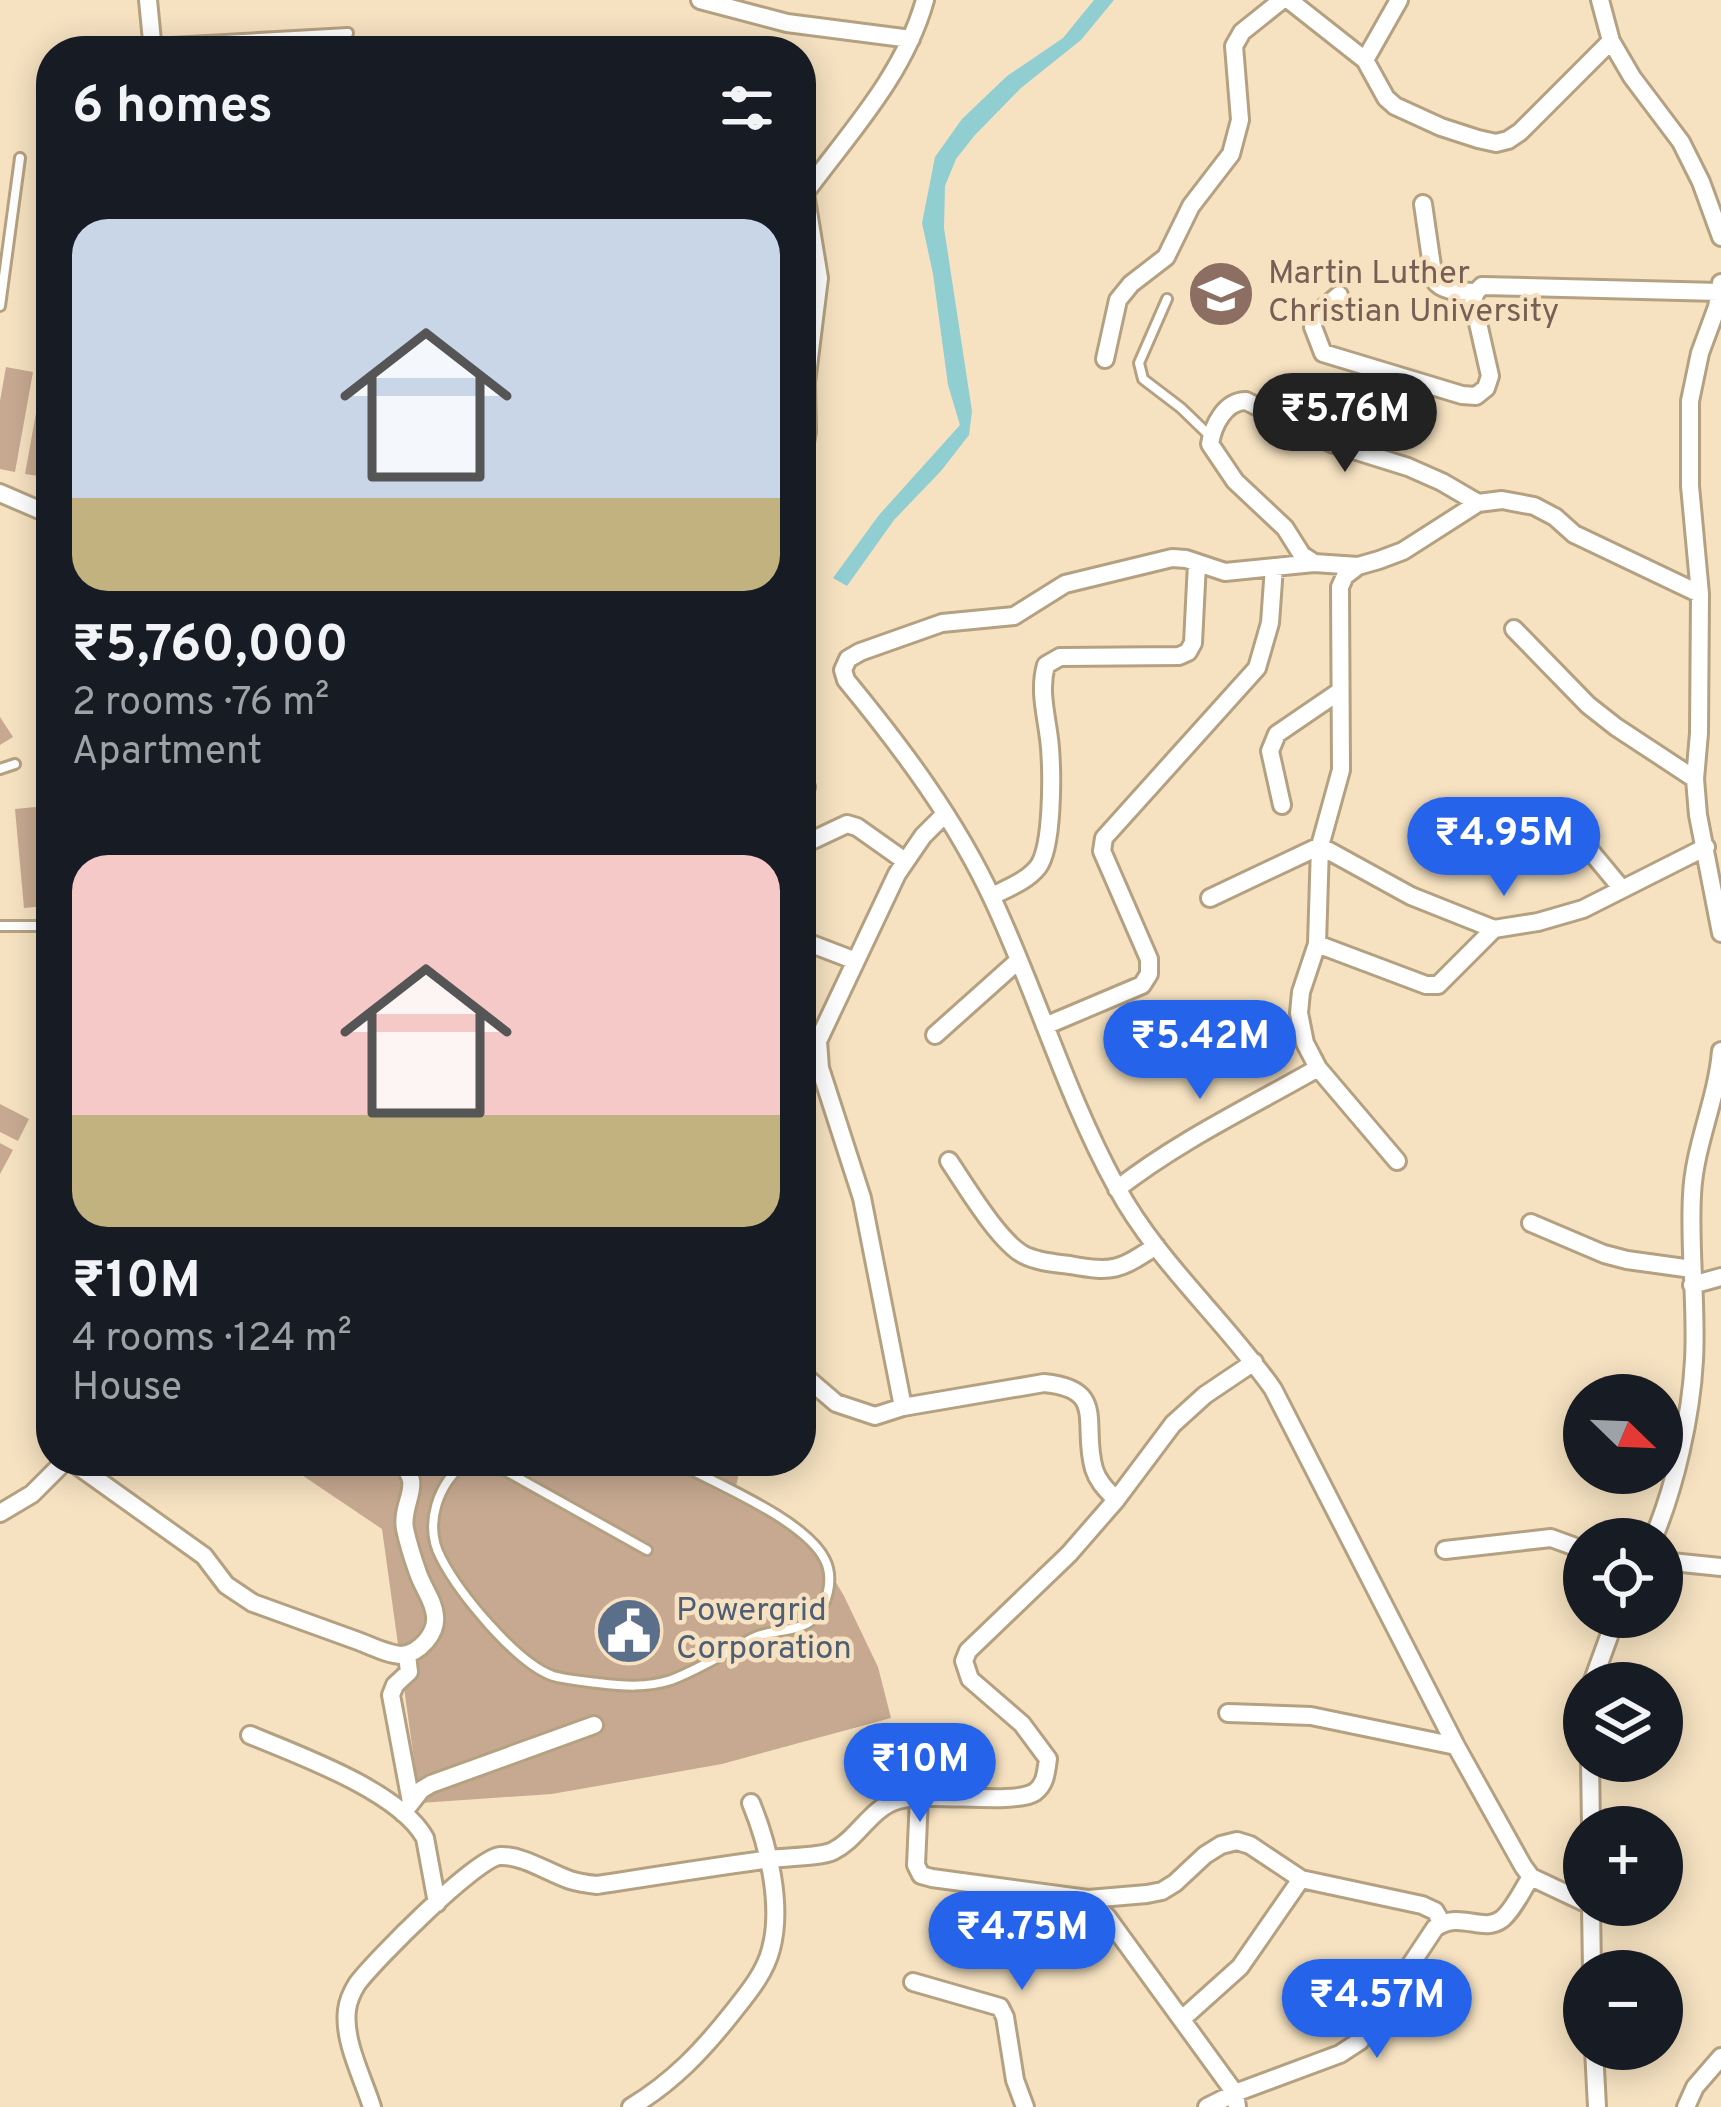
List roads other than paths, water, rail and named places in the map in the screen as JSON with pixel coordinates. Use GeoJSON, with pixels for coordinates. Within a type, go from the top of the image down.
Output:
{"type":"FeatureCollection","features":[{"type":"Feature","properties":{"kind":"street"},"geometry":{"type":"LineString","coordinates":[[148,0],[152,36]]}},
{"type":"Feature","properties":{"kind":"street"},"geometry":{"type":"LineString","coordinates":[[700,0],[787,22],[911,39]]}},
{"type":"Feature","properties":{"kind":"street"},"geometry":{"type":"LineString","coordinates":[[816,175],[874,106],[911,39],[925,0]]}},
{"type":"Feature","properties":{"kind":"street"},"geometry":{"type":"LineString","coordinates":[[1105,359],[1123,291],[1166,256],[1191,206],[1232,154],[1240,120],[1234,46],[1242,32],[1286,0],[1365,60],[1395,106],[1441,127],[1496,142],[1520,132],[1611,41]]}},
{"type":"Feature","properties":{"kind":"street"},"geometry":{"type":"LineString","coordinates":[[1365,60],[1399,0]]}},
{"type":"Feature","properties":{"kind":"street"},"geometry":{"type":"LineString","coordinates":[[1600,0],[1611,41],[1681,142],[1721,237]]}},
{"type":"Feature","properties":{"kind":"street"},"geometry":{"type":"LineString","coordinates":[[1424,204],[1434,280],[1445,289],[1476,292]]}},
{"type":"Feature","properties":{"kind":"street"},"geometry":{"type":"LineString","coordinates":[[816,262],[816,299]]}},
{"type":"Feature","properties":{"kind":"street"},"geometry":{"type":"LineString","coordinates":[[1339,296],[1312,317],[1322,353],[1476,396],[1486,388],[1490,376],[1473,301],[1482,286],[1720,287],[1690,401],[1690,486],[1700,594],[1695,779],[1721,933]]}},
{"type":"Feature","properties":{"kind":"street"},"geometry":{"type":"LineString","coordinates":[[1314,563],[1235,481],[1210,444],[1230,404],[1238,400],[1330,443],[1408,466],[1478,503]]}},
{"type":"Feature","properties":{"kind":"street"},"geometry":{"type":"LineString","coordinates":[[0,493],[36,509]]}},
{"type":"Feature","properties":{"kind":"street"},"geometry":{"type":"LineString","coordinates":[[1397,1161],[1318,1068],[1305,1043],[1299,1013],[1317,944],[1320,846],[1341,770],[1340,587],[1345,576],[1358,566],[1403,550],[1478,503],[1502,500],[1534,506],[1574,534],[1700,594]]}},
{"type":"Feature","properties":{"kind":"street"},"geometry":{"type":"LineString","coordinates":[[1358,566],[1314,563],[1225,572],[1172,558],[1087,577],[1048,593],[1014,616],[942,623],[860,652],[842,670],[902,748],[992,896],[1066,1080],[1117,1189],[1156,1246],[1254,1362],[1285,1412],[1456,1746],[1531,1877],[1563,1892]]}},
{"type":"Feature","properties":{"kind":"street"},"geometry":{"type":"LineString","coordinates":[[992,896],[1026,878],[1044,857],[1051,749],[1041,681],[1046,665],[1060,657],[1179,656],[1188,652],[1193,643],[1197,563]]}},
{"type":"Feature","properties":{"kind":"street"},"geometry":{"type":"LineString","coordinates":[[1045,1026],[1142,985],[1149,974],[1149,959],[1102,851],[1103,838],[1257,668],[1270,622],[1274,567]]}},
{"type":"Feature","properties":{"kind":"street"},"geometry":{"type":"LineString","coordinates":[[1514,629],[1588,705],[1695,779]]}},
{"type":"Feature","properties":{"kind":"street"},"geometry":{"type":"LineString","coordinates":[[1282,806],[1271,742],[1340,692]]}},
{"type":"Feature","properties":{"kind":"street"},"geometry":{"type":"LineString","coordinates":[[1699,695],[1721,695]]}},
{"type":"Feature","properties":{"kind":"street"},"geometry":{"type":"LineString","coordinates":[[1699,734],[1721,734]]}},
{"type":"Feature","properties":{"kind":"street"},"geometry":{"type":"LineString","coordinates":[[902,1407],[862,1198],[820,1068],[818,1040],[905,861],[945,814]]}},
{"type":"Feature","properties":{"kind":"street"},"geometry":{"type":"LineString","coordinates":[[816,838],[847,824],[905,861]]}},
{"type":"Feature","properties":{"kind":"street"},"geometry":{"type":"LineString","coordinates":[[1574,830],[1622,890]]}},
{"type":"Feature","properties":{"kind":"street"},"geometry":{"type":"LineString","coordinates":[[1210,898],[1320,846]]}},
{"type":"Feature","properties":{"kind":"street"},"geometry":{"type":"LineString","coordinates":[[1320,846],[1411,896],[1494,929],[1583,909],[1706,847]]}},
{"type":"Feature","properties":{"kind":"street"},"geometry":{"type":"LineString","coordinates":[[1317,944],[1432,986],[1444,980],[1494,929]]}},
{"type":"Feature","properties":{"kind":"street"},"geometry":{"type":"LineString","coordinates":[[816,946],[856,961]]}},
{"type":"Feature","properties":{"kind":"street"},"geometry":{"type":"LineString","coordinates":[[935,1035],[1019,960]]}},
{"type":"Feature","properties":{"kind":"street"},"geometry":{"type":"LineString","coordinates":[[1662,1518],[1690,1396],[1695,1307],[1692,1194],[1721,1051]]}},
{"type":"Feature","properties":{"kind":"street"},"geometry":{"type":"LineString","coordinates":[[1117,1189],[1193,1137],[1318,1068]]}},
{"type":"Feature","properties":{"kind":"street"},"geometry":{"type":"LineString","coordinates":[[949,1161],[1010,1245],[1024,1255],[1103,1271],[1156,1246]]}},
{"type":"Feature","properties":{"kind":"street"},"geometry":{"type":"LineString","coordinates":[[1531,1222],[1604,1254],[1692,1277],[1721,1277]]}},
{"type":"Feature","properties":{"kind":"street"},"geometry":{"type":"LineString","coordinates":[[372,2107],[348,2033],[349,2000],[375,1963],[484,1862],[500,1856],[574,1882],[597,1885],[827,1854],[898,1801],[1012,1798],[1035,1792],[1045,1780],[1048,1759],[1022,1724],[976,1686],[965,1669],[968,1652],[1069,1554],[1173,1424],[1254,1362]]}},
{"type":"Feature","properties":{"kind":"street"},"geometry":{"type":"LineString","coordinates":[[816,1386],[836,1403],[875,1416],[902,1407],[1044,1383],[1066,1385],[1080,1392],[1087,1406],[1093,1466],[1100,1483],[1116,1500]]}},
{"type":"Feature","properties":{"kind":"street"},"geometry":{"type":"LineString","coordinates":[[0,1513],[52,1476]]}},
{"type":"Feature","properties":{"kind":"street"},"geometry":{"type":"LineString","coordinates":[[89,1476],[204,1556],[239,1596],[398,1654],[421,1646],[436,1621],[405,1527],[411,1476]]}},
{"type":"Feature","properties":{"kind":"street"},"geometry":{"type":"LineString","coordinates":[[1445,1550],[1551,1538],[1563,1542]]}},
{"type":"Feature","properties":{"kind":"street"},"geometry":{"type":"LineString","coordinates":[[1683,1563],[1721,1567]]}},
{"type":"Feature","properties":{"kind":"street"},"geometry":{"type":"LineString","coordinates":[[407,1654],[409,1672],[395,1684],[392,1695],[407,1808],[425,1838],[437,1903]]}},
{"type":"Feature","properties":{"kind":"street"},"geometry":{"type":"LineString","coordinates":[[1228,1713],[1311,1715],[1456,1746]]}},
{"type":"Feature","properties":{"kind":"street"},"geometry":{"type":"LineString","coordinates":[[407,1808],[431,1784],[594,1725]]}},
{"type":"Feature","properties":{"kind":"street"},"geometry":{"type":"LineString","coordinates":[[250,1735],[407,1808]]}},
{"type":"Feature","properties":{"kind":"street"},"geometry":{"type":"LineString","coordinates":[[919,1798],[916,1865],[921,1875],[1088,1899],[1162,1891],[1221,1845],[1237,1840],[1301,1880],[1422,1905],[1435,1911],[1442,1923]]}},
{"type":"Feature","properties":{"kind":"street"},"geometry":{"type":"LineString","coordinates":[[632,2107],[701,2053],[758,1980],[771,1949],[770,1859],[751,1803]]}},
{"type":"Feature","properties":{"kind":"street"},"geometry":{"type":"LineString","coordinates":[[1207,2107],[1236,2100],[1360,2041],[1442,1923],[1457,1919],[1496,1923],[1506,1916],[1531,1877]]}},
{"type":"Feature","properties":{"kind":"street"},"geometry":{"type":"LineString","coordinates":[[1182,2019],[1240,1967],[1301,1880]]}},
{"type":"Feature","properties":{"kind":"street"},"geometry":{"type":"LineString","coordinates":[[1088,1899],[1107,1917],[1236,2100]]}},
{"type":"Feature","properties":{"kind":"street"},"geometry":{"type":"LineString","coordinates":[[913,1982],[1000,2007],[1025,2107]]}},
{"type":"Feature","properties":{"kind":"street"},"geometry":{"type":"LineString","coordinates":[[1686,2107],[1695,2087],[1721,2057]]}},
{"type":"Feature","properties":{"kind":"street"},"geometry":{"type":"LineString","coordinates":[[1595,2070],[1597,2107]]}},
{"type":"Feature","properties":{"kind":"lane"},"geometry":{"type":"LineString","coordinates":[[309,36],[348,33]]}},
{"type":"Feature","properties":{"kind":"lane"},"geometry":{"type":"LineString","coordinates":[[0,306],[20,158]]}},
{"type":"Feature","properties":{"kind":"lane"},"geometry":{"type":"LineString","coordinates":[[1167,299],[1139,363],[1140,372],[1143,380],[1211,437]]}},
{"type":"Feature","properties":{"kind":"lane"},"geometry":{"type":"LineString","coordinates":[[0,769],[16,764]]}},
{"type":"Feature","properties":{"kind":"lane"},"geometry":{"type":"LineString","coordinates":[[0,926],[36,926]]}},
{"type":"Feature","properties":{"kind":"lane"},"geometry":{"type":"LineString","coordinates":[[451,1476],[440,1492],[433,1522],[435,1547],[447,1570],[502,1639],[530,1665],[564,1678],[629,1687],[669,1680],[759,1635],[807,1624],[817,1616],[830,1580],[827,1563],[807,1535],[701,1476]]}},
{"type":"Feature","properties":{"kind":"lane"},"geometry":{"type":"LineString","coordinates":[[515,1476],[647,1550]]}},
{"type":"Feature","properties":{"kind":"water"},"geometry":{"type":"Polygon","coordinates":[[[1094,0],[1114,0],[1081,40],[1021,88],[956,159],[945,186],[944,228],[972,411],[969,435],[894,520],[847,586],[833,578],[879,515],[960,425],[948,385],[922,223],[935,157],[962,119],[1007,76],[1063,38],[1094,0]]]}},
{"type":"Feature","properties":{"kind":"place","name":"Martin Luther Christian University"},"geometry":{"type":"Point","coordinates":[1221,294]}},
{"type":"Feature","properties":{"kind":"place","name":"Powergrid Corporation"},"geometry":{"type":"Point","coordinates":[629,1631]}}]}
